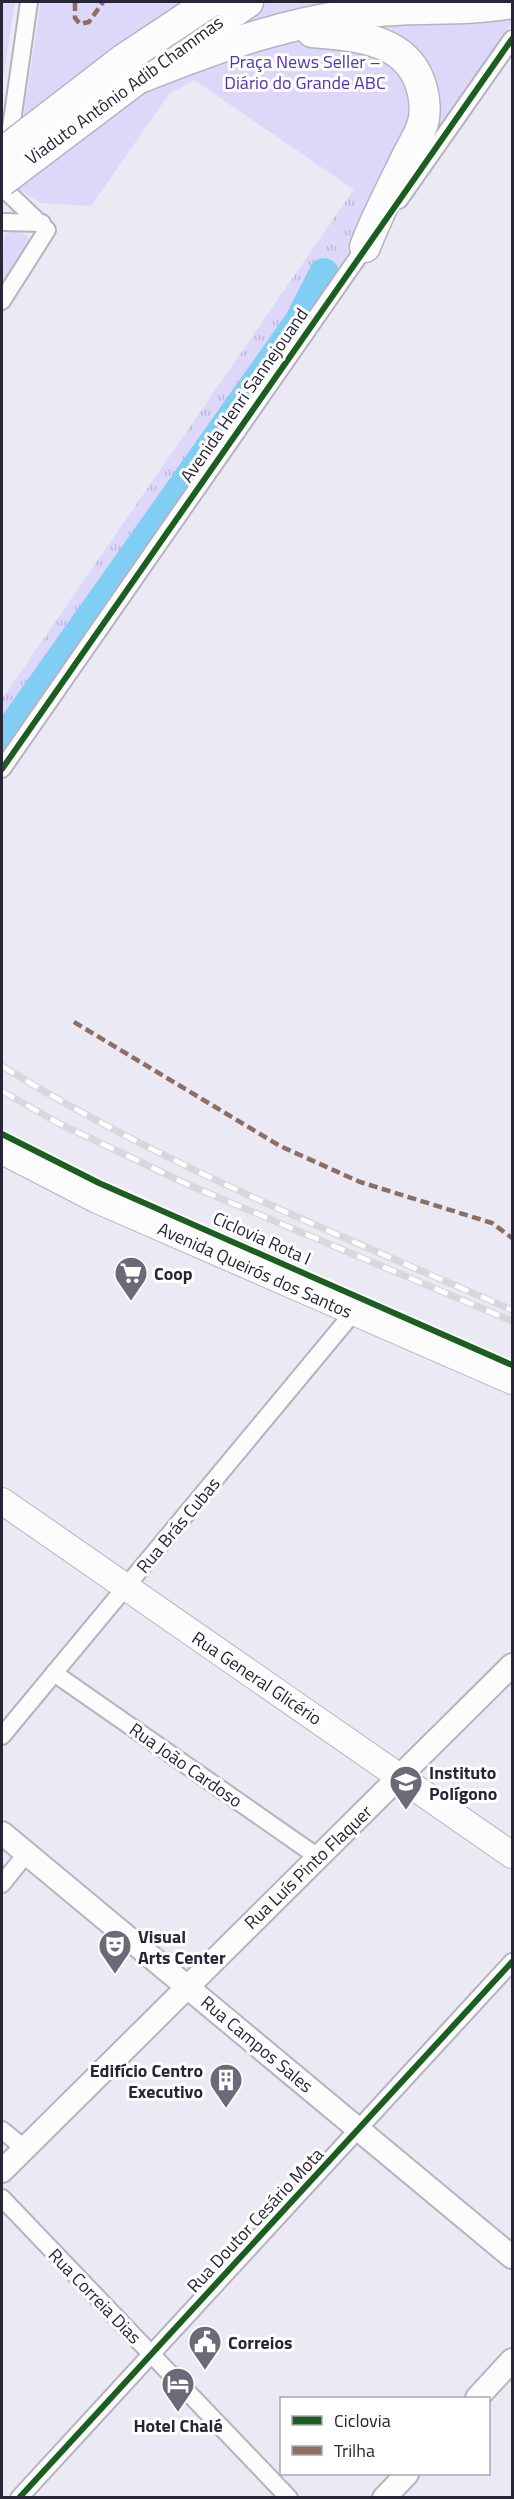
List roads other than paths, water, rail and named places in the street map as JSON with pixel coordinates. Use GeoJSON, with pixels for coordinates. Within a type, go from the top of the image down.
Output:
{"type":"FeatureCollection","features":[{"type":"Feature","properties":{"kind":"highway","name":"Viaduto Antônio Adib Chammas"},"geometry":{"type":"LineString","coordinates":[[2,153],[124,59],[210,2]]}},
{"type":"Feature","properties":{"kind":"highway","name":"Viaduto Antônio Adib Chammas"},"geometry":{"type":"LineString","coordinates":[[2,189],[137,78],[248,2]]}},
{"type":"Feature","properties":{"kind":"highway"},"geometry":{"type":"LineString","coordinates":[[137,78],[228,43],[280,30],[380,11],[473,9],[513,3]]}},
{"type":"Feature","properties":{"kind":"highway"},"geometry":{"type":"LineString","coordinates":[[280,30],[357,36],[374,40],[402,54],[416,71],[424,110],[422,125],[375,221],[365,247]]}},
{"type":"Feature","properties":{"kind":"main road","name":"Avenida Queirós dos Santos"},"geometry":{"type":"LineString","coordinates":[[2,1151],[97,1200],[513,1381]]}},
{"type":"Feature","properties":{"kind":"main road","name":"Rua General Glicério"},"geometry":{"type":"LineString","coordinates":[[2,1500],[513,1855]]}},
{"type":"Feature","properties":{"kind":"main road","name":"Rua Luís Pinto Flaquer"},"geometry":{"type":"LineString","coordinates":[[2,2171],[513,1665]]}},
{"type":"Feature","properties":{"kind":"main road","name":"Rua Campos Sales"},"geometry":{"type":"LineString","coordinates":[[2,1833],[513,2257]]}},
{"type":"Feature","properties":{"kind":"main road"},"geometry":{"type":"LineString","coordinates":[[478,2397],[513,2360]]}},
{"type":"Feature","properties":{"kind":"main road"},"geometry":{"type":"LineString","coordinates":[[384,2498],[406,2475]]}},
{"type":"Feature","properties":{"kind":"street"},"geometry":{"type":"LineString","coordinates":[[2,301],[46,234],[46,226],[2,189],[29,2]]}},
{"type":"Feature","properties":{"kind":"street","name":"Avenida Henri Sannejouand"},"geometry":{"type":"LineString","coordinates":[[2,770],[365,247],[513,39]]}},
{"type":"Feature","properties":{"kind":"street"},"geometry":{"type":"LineString","coordinates":[[2,136],[15,98]]}},
{"type":"Feature","properties":{"kind":"street"},"geometry":{"type":"LineString","coordinates":[[2,222],[42,223]]}},
{"type":"Feature","properties":{"kind":"street","name":"Rua Brás Cubas"},"geometry":{"type":"LineString","coordinates":[[2,1736],[353,1313]]}},
{"type":"Feature","properties":{"kind":"street","name":"Rua João Cardoso"},"geometry":{"type":"LineString","coordinates":[[54,1673],[318,1857]]}},
{"type":"Feature","properties":{"kind":"street"},"geometry":{"type":"LineString","coordinates":[[2,1884],[26,1854]]}},
{"type":"Feature","properties":{"kind":"street","name":"Rua Doutor Cesário Mota"},"geometry":{"type":"LineString","coordinates":[[19,2498],[513,1962]]}},
{"type":"Feature","properties":{"kind":"street"},"geometry":{"type":"LineString","coordinates":[[2,2130],[24,2148]]}},
{"type":"Feature","properties":{"kind":"street","name":"Rua Correia Dias"},"geometry":{"type":"LineString","coordinates":[[2,2198],[289,2498]]}},
{"type":"Feature","properties":{"kind":"waterway"},"geometry":{"type":"LineString","coordinates":[[2,742],[299,322],[324,273]]}},
{"type":"Feature","properties":{"kind":"railway"},"geometry":{"type":"LineString","coordinates":[[2,1066],[63,1102],[188,1167],[317,1226],[512,1310]]}},
{"type":"Feature","properties":{"kind":"railway"},"geometry":{"type":"LineString","coordinates":[[2,1091],[58,1123],[189,1185],[512,1321]]}},
{"type":"Feature","properties":{"kind":"place","name":"Coop"},"geometry":{"type":"Point","coordinates":[131,1302]}},
{"type":"Feature","properties":{"kind":"place","name":"Instituto Polígono"},"geometry":{"type":"Point","coordinates":[406,1811]}},
{"type":"Feature","properties":{"kind":"place","name":"Visual Arts Center"},"geometry":{"type":"Point","coordinates":[115,1975]}},
{"type":"Feature","properties":{"kind":"place","name":"Edifício Centro Executivo"},"geometry":{"type":"Point","coordinates":[226,2109]}},
{"type":"Feature","properties":{"kind":"place","name":"Correios"},"geometry":{"type":"Point","coordinates":[205,2371]}},
{"type":"Feature","properties":{"kind":"place","name":"Hotel Chalé"},"geometry":{"type":"Point","coordinates":[178,2413]}},
{"type":"Feature","properties":{"kind":"park label","name":"Praça News Seller – Diário do Grande ABC"},"geometry":{"type":"Point","coordinates":[305,71]}}]}
